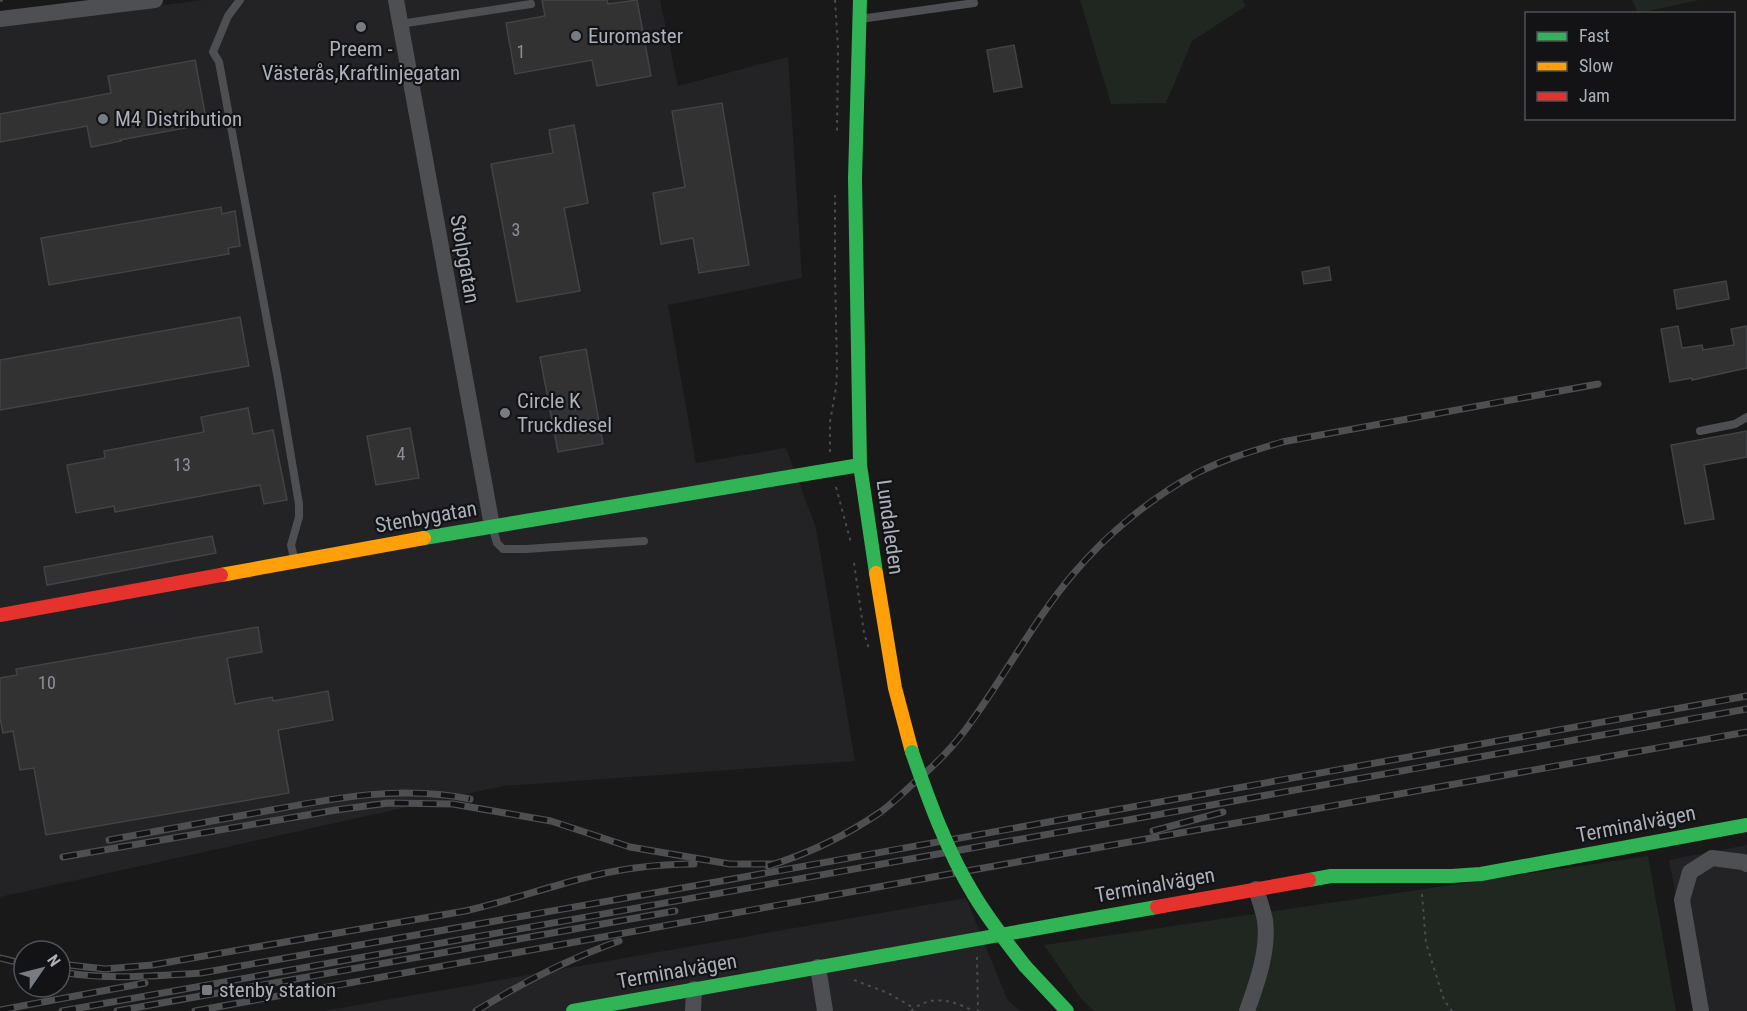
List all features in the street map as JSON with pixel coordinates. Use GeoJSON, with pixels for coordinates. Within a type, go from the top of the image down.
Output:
{"type":"FeatureCollection","features":[{"type":"Feature","properties":{"kind":"street"},"geometry":{"type":"LineString","coordinates":[[0,18],[155,0]]}},
{"type":"Feature","properties":{"kind":"street","name":"Stolpgatan"},"geometry":{"type":"LineString","coordinates":[[396,0],[492,526]]}},
{"type":"Feature","properties":{"kind":"street","name":"Lundaleden"},"geometry":{"type":"LineString","coordinates":[[860,0],[855,178],[860,465],[870,544],[895,688],[924,789],[963,875],[986,912],[1025,966],[1067,1011]]}},
{"type":"Feature","properties":{"kind":"street","name":"Stenbygatan"},"geometry":{"type":"LineString","coordinates":[[0,615],[492,526],[860,465]]}},
{"type":"Feature","properties":{"kind":"street","name":"Terminalvägen"},"geometry":{"type":"LineString","coordinates":[[573,1011],[1331,876],[1481,874],[1747,825]]}},
{"type":"Feature","properties":{"kind":"street"},"geometry":{"type":"LineString","coordinates":[[1701,1011],[1682,900],[1690,872],[1712,858],[1747,864]]}},
{"type":"Feature","properties":{"kind":"street"},"geometry":{"type":"LineString","coordinates":[[1247,1011],[1257,983],[1264,947],[1265,921],[1256,889]]}},
{"type":"Feature","properties":{"kind":"street"},"geometry":{"type":"LineString","coordinates":[[818,967],[825,1011]]}},
{"type":"Feature","properties":{"kind":"street"},"geometry":{"type":"LineString","coordinates":[[693,1011],[694,989]]}},
{"type":"Feature","properties":{"kind":"lane"},"geometry":{"type":"LineString","coordinates":[[240,0],[228,16],[213,52],[219,62],[299,504],[299,517],[291,545],[295,562]]}},
{"type":"Feature","properties":{"kind":"lane"},"geometry":{"type":"LineString","coordinates":[[860,19],[974,3]]}},
{"type":"Feature","properties":{"kind":"lane"},"geometry":{"type":"LineString","coordinates":[[400,24],[531,4]]}},
{"type":"Feature","properties":{"kind":"lane"},"geometry":{"type":"LineString","coordinates":[[1700,431],[1735,423],[1747,417]]}},
{"type":"Feature","properties":{"kind":"lane"},"geometry":{"type":"LineString","coordinates":[[492,526],[497,543],[503,549],[644,541]]}},
{"type":"Feature","properties":{"kind":"path"},"geometry":{"type":"LineString","coordinates":[[0,1],[6,0]]}},
{"type":"Feature","properties":{"kind":"path"},"geometry":{"type":"LineString","coordinates":[[1421,876],[1426,943],[1444,1000],[1452,1011]]}},
{"type":"Feature","properties":{"kind":"path"},"geometry":{"type":"LineString","coordinates":[[977,939],[978,1011]]}},
{"type":"Feature","properties":{"kind":"path"},"geometry":{"type":"LineString","coordinates":[[847,978],[888,993],[914,1008]]}},
{"type":"Feature","properties":{"kind":"path"},"geometry":{"type":"LineString","coordinates":[[911,1011],[926,1001],[935,999],[960,1004],[973,1011]]}},
{"type":"Feature","properties":{"kind":"shaded area"},"geometry":{"type":"Polygon","coordinates":[[[204,0],[660,0],[678,86],[788,57],[802,278],[668,305],[696,463],[786,448],[816,528],[855,761],[503,786],[0,897],[0,25],[204,0]]]}},
{"type":"Feature","properties":{"kind":"shaded area"},"geometry":{"type":"Polygon","coordinates":[[[1080,0],[1242,0],[1246,6],[1192,41],[1166,103],[1111,104],[1080,0]]]}},
{"type":"Feature","properties":{"kind":"shaded area"},"geometry":{"type":"Polygon","coordinates":[[[1632,0],[1700,0],[1643,12],[1638,12],[1632,0]]]}},
{"type":"Feature","properties":{"kind":"shaded area"},"geometry":{"type":"Polygon","coordinates":[[[1747,845],[1747,1011],[1698,1011],[1669,860],[1747,845]]]}},
{"type":"Feature","properties":{"kind":"shaded area"},"geometry":{"type":"Polygon","coordinates":[[[1648,856],[1676,1011],[1094,1011],[1082,1000],[1044,945],[1648,856]]]}},
{"type":"Feature","properties":{"kind":"shaded area"},"geometry":{"type":"Polygon","coordinates":[[[966,898],[1007,999],[1020,1011],[323,1011],[966,898]]]}},
{"type":"Feature","properties":{"kind":"building","name":"Euromaster"},"geometry":{"type":"Polygon","coordinates":[[[542,0],[607,0],[608,4],[637,0],[651,76],[597,86],[592,60],[515,74],[506,23],[545,16],[542,0]]]}},
{"type":"Feature","properties":{"kind":"building"},"geometry":{"type":"Polygon","coordinates":[[[1014,45],[1022,87],[994,92],[987,50],[1014,45]]]}},
{"type":"Feature","properties":{"kind":"building","name":"M4 Distribution"},"geometry":{"type":"Polygon","coordinates":[[[195,60],[207,124],[91,147],[87,126],[0,142],[0,114],[111,93],[108,76],[195,60]]]}},
{"type":"Feature","properties":{"kind":"building"},"geometry":{"type":"Polygon","coordinates":[[[722,103],[749,265],[699,273],[693,238],[661,244],[653,193],[685,187],[672,111],[722,103]]]}},
{"type":"Feature","properties":{"kind":"building"},"geometry":{"type":"Polygon","coordinates":[[[574,125],[588,203],[564,208],[580,291],[517,302],[491,164],[553,153],[549,130],[574,125]]]}},
{"type":"Feature","properties":{"kind":"building"},"geometry":{"type":"Polygon","coordinates":[[[221,207],[222,214],[235,211],[240,246],[228,248],[229,254],[49,285],[41,238],[221,207]]]}},
{"type":"Feature","properties":{"kind":"building"},"geometry":{"type":"Polygon","coordinates":[[[1329,267],[1331,280],[1304,284],[1302,272],[1329,267]]]}},
{"type":"Feature","properties":{"kind":"building"},"geometry":{"type":"Polygon","coordinates":[[[1726,281],[1729,299],[1677,309],[1674,290],[1726,281]]]}},
{"type":"Feature","properties":{"kind":"building"},"geometry":{"type":"Polygon","coordinates":[[[240,317],[249,366],[0,410],[0,360],[240,317]]]}},
{"type":"Feature","properties":{"kind":"building"},"geometry":{"type":"Polygon","coordinates":[[[1678,326],[1682,348],[1702,345],[1703,350],[1734,345],[1731,329],[1747,326],[1747,368],[1692,380],[1692,378],[1670,382],[1661,329],[1678,326]]]}},
{"type":"Feature","properties":{"kind":"building"},"geometry":{"type":"Polygon","coordinates":[[[586,349],[603,444],[558,452],[540,357],[586,349]]]}},
{"type":"Feature","properties":{"kind":"building"},"geometry":{"type":"Polygon","coordinates":[[[248,408],[253,434],[273,430],[287,500],[264,504],[260,485],[115,512],[114,506],[76,513],[67,465],[105,458],[104,451],[204,432],[201,417],[248,408]]]}},
{"type":"Feature","properties":{"kind":"building"},"geometry":{"type":"Polygon","coordinates":[[[410,428],[419,478],[376,485],[367,436],[410,428]]]}},
{"type":"Feature","properties":{"kind":"building"},"geometry":{"type":"Polygon","coordinates":[[[1747,431],[1747,457],[1704,465],[1714,519],[1685,524],[1671,445],[1747,431]]]}},
{"type":"Feature","properties":{"kind":"building"},"geometry":{"type":"Polygon","coordinates":[[[212,536],[216,553],[47,585],[44,567],[212,536]]]}},
{"type":"Feature","properties":{"kind":"building"},"geometry":{"type":"Polygon","coordinates":[[[258,627],[262,652],[227,658],[235,704],[272,697],[273,701],[328,691],[333,720],[278,730],[289,793],[46,835],[34,768],[20,770],[13,731],[3,733],[0,718],[0,678],[17,675],[16,669],[258,627]]]}},
{"type":"Feature","properties":{"kind":"railway"},"geometry":{"type":"LineString","coordinates":[[768,866],[812,850],[869,820],[886,808],[929,769],[966,729],[1045,610],[1087,558],[1131,517],[1163,493],[1197,473],[1282,442],[1598,384]]}},
{"type":"Feature","properties":{"kind":"railway"},"geometry":{"type":"LineString","coordinates":[[72,973],[113,977],[201,973],[1747,696]]}},
{"type":"Feature","properties":{"kind":"railway"},"geometry":{"type":"LineString","coordinates":[[62,1011],[1747,709]]}},
{"type":"Feature","properties":{"kind":"railway"},"geometry":{"type":"LineString","coordinates":[[195,1011],[1747,732]]}},
{"type":"Feature","properties":{"kind":"railway"},"geometry":{"type":"LineString","coordinates":[[109,840],[317,802],[368,795],[418,793],[470,799]]}},
{"type":"Feature","properties":{"kind":"railway"},"geometry":{"type":"LineString","coordinates":[[63,857],[388,803],[453,804],[551,821],[630,847],[730,864],[774,864]]}},
{"type":"Feature","properties":{"kind":"railway"},"geometry":{"type":"LineString","coordinates":[[1153,831],[1223,812]]}},
{"type":"Feature","properties":{"kind":"railway"},"geometry":{"type":"LineString","coordinates":[[72,965],[105,969],[152,965],[465,911],[608,872],[651,866],[694,864]]}},
{"type":"Feature","properties":{"kind":"railway"},"geometry":{"type":"LineString","coordinates":[[117,1011],[675,911]]}},
{"type":"Feature","properties":{"kind":"railway"},"geometry":{"type":"LineString","coordinates":[[476,1011],[546,972],[619,941]]}},
{"type":"Feature","properties":{"kind":"railway"},"geometry":{"type":"LineString","coordinates":[[0,958],[12,961]]}},
{"type":"Feature","properties":{"kind":"railway"},"geometry":{"type":"LineString","coordinates":[[0,1010],[145,983]]}},
{"type":"Feature","properties":{"kind":"traffic: fast"},"geometry":{"type":"LineString","coordinates":[[860,0],[855,178],[860,465],[876,573]]}},
{"type":"Feature","properties":{"kind":"traffic: fast"},"geometry":{"type":"LineString","coordinates":[[424,538],[860,465]]}},
{"type":"Feature","properties":{"kind":"traffic: fast"},"geometry":{"type":"LineString","coordinates":[[912,752],[955,861],[986,913],[1025,966]]}},
{"type":"Feature","properties":{"kind":"traffic: fast"},"geometry":{"type":"LineString","coordinates":[[1309,880],[1331,876],[1481,874],[1747,825]]}},
{"type":"Feature","properties":{"kind":"traffic: fast"},"geometry":{"type":"LineString","coordinates":[[573,1011],[1157,907]]}},
{"type":"Feature","properties":{"kind":"traffic: fast"},"geometry":{"type":"LineString","coordinates":[[1025,966],[1067,1011]]}},
{"type":"Feature","properties":{"kind":"traffic: slow"},"geometry":{"type":"LineString","coordinates":[[221,575],[424,538]]}},
{"type":"Feature","properties":{"kind":"traffic: slow"},"geometry":{"type":"LineString","coordinates":[[876,573],[895,688],[912,752]]}},
{"type":"Feature","properties":{"kind":"traffic: jam"},"geometry":{"type":"LineString","coordinates":[[0,615],[221,575]]}},
{"type":"Feature","properties":{"kind":"traffic: jam"},"geometry":{"type":"LineString","coordinates":[[1157,907],[1309,880]]}},
{"type":"Feature","properties":{"kind":"place","name":"Preem - Västerås,Kraftlinjegatan"},"geometry":{"type":"Point","coordinates":[361,27]}},
{"type":"Feature","properties":{"kind":"place","name":"Euromaster"},"geometry":{"type":"Point","coordinates":[576,36]}},
{"type":"Feature","properties":{"kind":"place","name":"M4 Distribution"},"geometry":{"type":"Point","coordinates":[103,119]}},
{"type":"Feature","properties":{"kind":"place","name":"Circle K Truckdiesel"},"geometry":{"type":"Point","coordinates":[505,413]}},
{"type":"Feature","properties":{"kind":"place","name":"stenby station"},"geometry":{"type":"Point","coordinates":[207,990]}}]}
